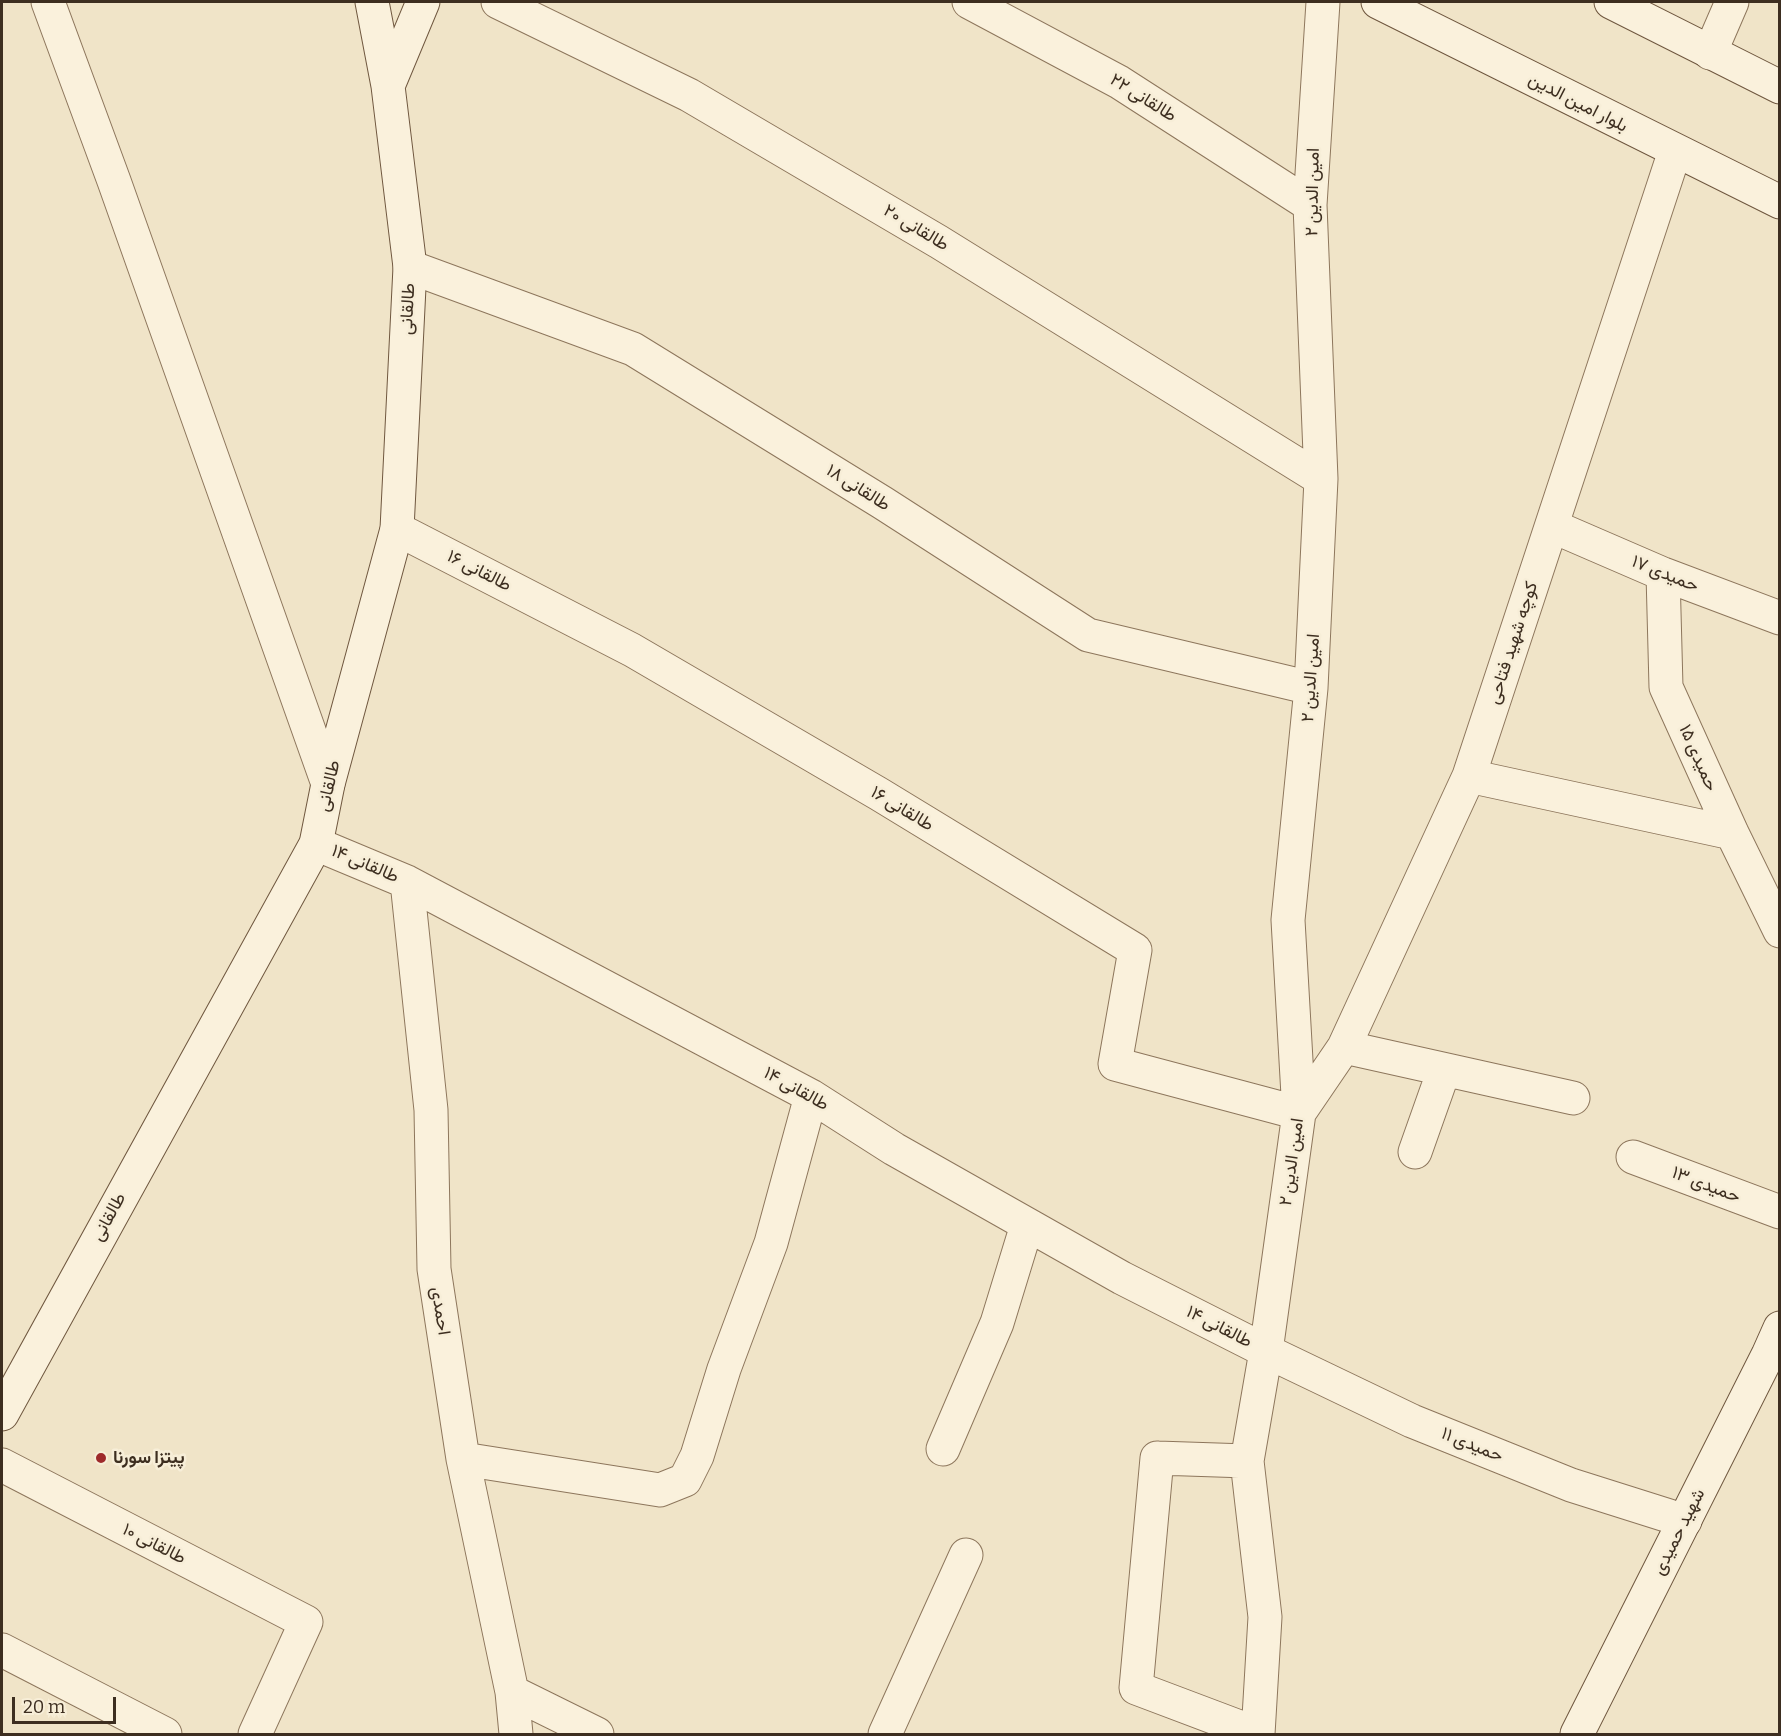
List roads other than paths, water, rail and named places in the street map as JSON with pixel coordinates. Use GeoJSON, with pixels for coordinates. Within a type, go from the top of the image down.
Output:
{"type":"FeatureCollection","features":[{"type":"Feature","properties":{"kind":"street"},"geometry":{"type":"LineString","coordinates":[[48,2],[328,784]]}},
{"type":"Feature","properties":{"kind":"street","name":"طالقانی"},"geometry":{"type":"LineString","coordinates":[[2,1414],[316,844],[328,784],[397,529],[410,267],[388,86],[372,2]]}},
{"type":"Feature","properties":{"kind":"street","name":"طالقانی"},"geometry":{"type":"LineString","coordinates":[[388,86],[423,2]]}},
{"type":"Feature","properties":{"kind":"street","name":"طالقانی ۲۰"},"geometry":{"type":"LineString","coordinates":[[498,2],[689,95],[939,242],[1321,479]]}},
{"type":"Feature","properties":{"kind":"street","name":"طالقانی ۲۲"},"geometry":{"type":"LineString","coordinates":[[969,2],[1119,82],[1311,205]]}},
{"type":"Feature","properties":{"kind":"street","name":"امین الدین ۲"},"geometry":{"type":"LineString","coordinates":[[1258,1734],[1265,1617],[1247,1461],[1266,1352],[1299,1113],[1288,920],[1311,688],[1321,479],[1311,205],[1323,2]]}},
{"type":"Feature","properties":{"kind":"street","name":"بلوار امین الدین"},"geometry":{"type":"LineString","coordinates":[[1378,2],[1779,202]]}},
{"type":"Feature","properties":{"kind":"street"},"geometry":{"type":"LineString","coordinates":[[1611,2],[1779,87]]}},
{"type":"Feature","properties":{"kind":"street"},"geometry":{"type":"LineString","coordinates":[[1710,53],[1732,2]]}},
{"type":"Feature","properties":{"kind":"street","name":"کوچه شهید فتاحی"},"geometry":{"type":"LineString","coordinates":[[1299,1113],[1344,1047],[1469,776],[1676,151]]}},
{"type":"Feature","properties":{"kind":"street","name":"طالقانی ۱۸"},"geometry":{"type":"LineString","coordinates":[[410,267],[633,349],[883,502],[1088,635],[1311,688]]}},
{"type":"Feature","properties":{"kind":"street","name":"حمیدی ۱۷"},"geometry":{"type":"LineString","coordinates":[[1552,526],[1663,574],[1779,618]]}},
{"type":"Feature","properties":{"kind":"street","name":"طالقانی ۱۶"},"geometry":{"type":"LineString","coordinates":[[397,529],[632,650],[869,788],[1135,950],[1115,1064],[1299,1113]]}},
{"type":"Feature","properties":{"kind":"street","name":"حمیدی ۱۵"},"geometry":{"type":"LineString","coordinates":[[1663,574],[1666,687],[1779,930]]}},
{"type":"Feature","properties":{"kind":"street"},"geometry":{"type":"LineString","coordinates":[[1469,776],[1732,833]]}},
{"type":"Feature","properties":{"kind":"street","name":"طالقانی ۱۴"},"geometry":{"type":"LineString","coordinates":[[316,844],[407,882],[811,1095],[894,1149],[1027,1225],[1122,1278],[1266,1352]]}},
{"type":"Feature","properties":{"kind":"street","name":"احمدی"},"geometry":{"type":"LineString","coordinates":[[407,882],[431,1110],[434,1269],[463,1459],[512,1692],[516,1734]]}},
{"type":"Feature","properties":{"kind":"street"},"geometry":{"type":"LineString","coordinates":[[1344,1047],[1573,1098]]}},
{"type":"Feature","properties":{"kind":"street"},"geometry":{"type":"LineString","coordinates":[[1415,1152],[1444,1070]]}},
{"type":"Feature","properties":{"kind":"street"},"geometry":{"type":"LineString","coordinates":[[463,1459],[660,1490],[685,1480],[697,1456],[724,1369],[771,1243],[811,1095]]}},
{"type":"Feature","properties":{"kind":"street","name":"حمیدی ۱۳"},"geometry":{"type":"LineString","coordinates":[[1632,1157],[1779,1212]]}},
{"type":"Feature","properties":{"kind":"street"},"geometry":{"type":"LineString","coordinates":[[943,1449],[997,1323],[1027,1225]]}},
{"type":"Feature","properties":{"kind":"street","name":"شهید حمیدی"},"geometry":{"type":"LineString","coordinates":[[1576,1734],[1776,1348]]}},
{"type":"Feature","properties":{"kind":"street","name":"حمیدی ۱۱"},"geometry":{"type":"LineString","coordinates":[[1266,1352],[1423,1425],[1572,1485],[1685,1521]]}},
{"type":"Feature","properties":{"kind":"street"},"geometry":{"type":"LineString","coordinates":[[1247,1461],[1157,1458],[1136,1688],[1258,1734]]}},
{"type":"Feature","properties":{"kind":"street","name":"طالقانی ۱۰"},"geometry":{"type":"LineString","coordinates":[[2,1465],[306,1622],[255,1734]]}},
{"type":"Feature","properties":{"kind":"street"},"geometry":{"type":"LineString","coordinates":[[885,1734],[966,1555]]}},
{"type":"Feature","properties":{"kind":"street"},"geometry":{"type":"LineString","coordinates":[[2,1650],[165,1734]]}},
{"type":"Feature","properties":{"kind":"street"},"geometry":{"type":"LineString","coordinates":[[512,1692],[597,1734]]}},
{"type":"Feature","properties":{"kind":"place","name":"پیتزا سورنا"},"geometry":{"type":"Point","coordinates":[101,1458]}}]}
